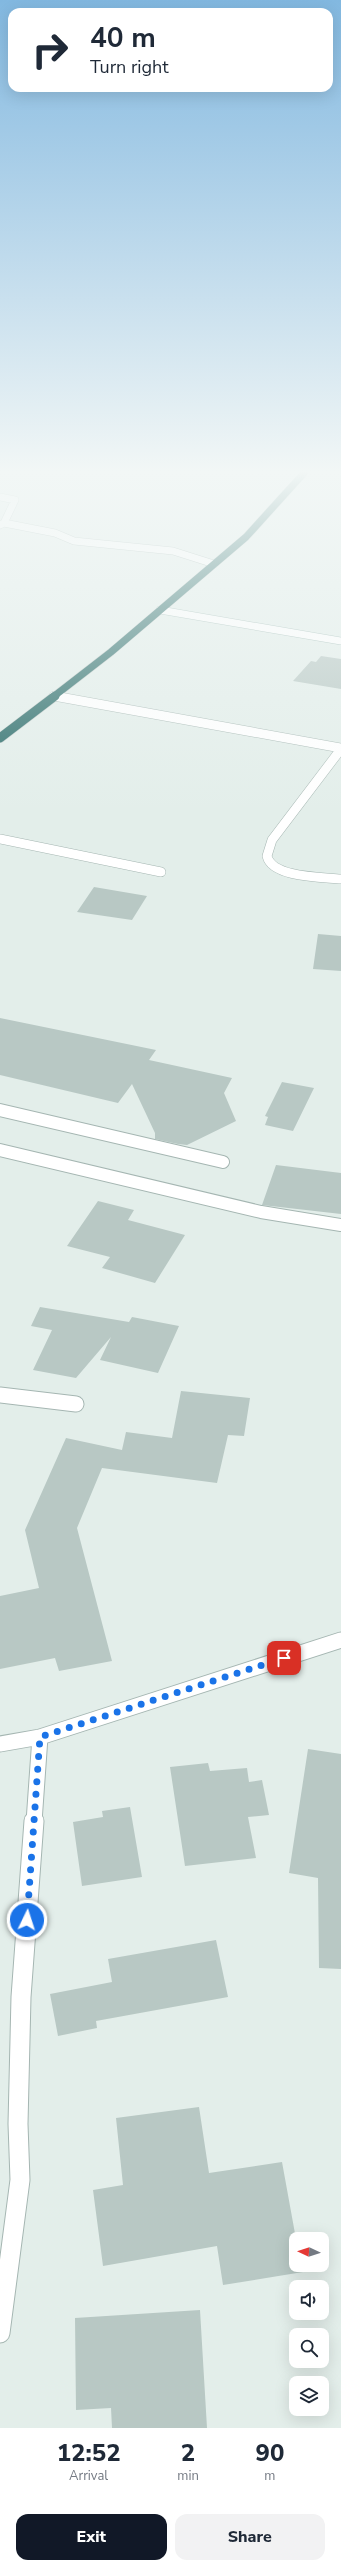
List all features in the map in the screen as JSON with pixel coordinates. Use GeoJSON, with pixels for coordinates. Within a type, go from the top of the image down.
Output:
{"type":"FeatureCollection","features":[{"type":"Feature","properties":{"kind":"highway"},"geometry":{"type":"LineString","coordinates":[[0,738],[54,696],[188,586]]}},
{"type":"Feature","properties":{"kind":"street"},"geometry":{"type":"LineString","coordinates":[[160,610],[341,641]]}},
{"type":"Feature","properties":{"kind":"street"},"geometry":{"type":"LineString","coordinates":[[54,696],[341,749],[272,840],[267,853],[269,862],[280,871],[341,879]]}},
{"type":"Feature","properties":{"kind":"street"},"geometry":{"type":"LineString","coordinates":[[0,839],[161,872]]}},
{"type":"Feature","properties":{"kind":"street"},"geometry":{"type":"LineString","coordinates":[[0,1110],[223,1162]]}},
{"type":"Feature","properties":{"kind":"street"},"geometry":{"type":"LineString","coordinates":[[0,1150],[261,1212],[341,1225]]}},
{"type":"Feature","properties":{"kind":"street"},"geometry":{"type":"LineString","coordinates":[[0,1395],[76,1404]]}},
{"type":"Feature","properties":{"kind":"street"},"geometry":{"type":"LineString","coordinates":[[0,1744],[40,1737],[341,1640]]}},
{"type":"Feature","properties":{"kind":"street"},"geometry":{"type":"LineString","coordinates":[[0,2333],[20,2180],[18,2124],[21,1997],[40,1737]]}},
{"type":"Feature","properties":{"kind":"building"},"geometry":{"type":"Polygon","coordinates":[[[321,656],[341,659],[341,689],[293,681],[311,661],[316,662],[321,656]]]}},
{"type":"Feature","properties":{"kind":"building"},"geometry":{"type":"Polygon","coordinates":[[[94,887],[147,896],[132,920],[77,912],[94,887]]]}},
{"type":"Feature","properties":{"kind":"building"},"geometry":{"type":"Polygon","coordinates":[[[318,934],[341,936],[341,971],[313,969],[318,934]]]}},
{"type":"Feature","properties":{"kind":"building"},"geometry":{"type":"Polygon","coordinates":[[[0,1018],[156,1050],[149,1060],[232,1078],[224,1093],[236,1121],[187,1145],[178,1144],[155,1139],[155,1133],[132,1084],[118,1103],[0,1075],[0,1018]]]}},
{"type":"Feature","properties":{"kind":"building"},"geometry":{"type":"Polygon","coordinates":[[[282,1082],[314,1088],[293,1131],[265,1125],[268,1117],[265,1116],[282,1082]]]}},
{"type":"Feature","properties":{"kind":"building"},"geometry":{"type":"Polygon","coordinates":[[[276,1165],[341,1173],[341,1214],[262,1205],[276,1165]]]}},
{"type":"Feature","properties":{"kind":"building"},"geometry":{"type":"Polygon","coordinates":[[[98,1201],[134,1210],[128,1220],[185,1235],[155,1283],[102,1268],[110,1257],[67,1246],[98,1201]]]}},
{"type":"Feature","properties":{"kind":"building"},"geometry":{"type":"Polygon","coordinates":[[[40,1307],[129,1322],[132,1317],[179,1326],[158,1373],[100,1360],[111,1337],[76,1378],[33,1370],[52,1330],[31,1326],[40,1307]]]}},
{"type":"Feature","properties":{"kind":"building"},"geometry":{"type":"Polygon","coordinates":[[[181,1391],[250,1398],[244,1436],[228,1435],[217,1483],[102,1468],[77,1528],[112,1661],[59,1671],[55,1658],[0,1669],[0,1596],[39,1588],[25,1530],[66,1438],[122,1450],[126,1432],[172,1438],[181,1391]]]}},
{"type":"Feature","properties":{"kind":"building"},"geometry":{"type":"Polygon","coordinates":[[[308,1749],[341,1754],[341,1969],[319,1968],[318,1878],[289,1873],[308,1749]]]}},
{"type":"Feature","properties":{"kind":"building"},"geometry":{"type":"Polygon","coordinates":[[[208,1763],[210,1771],[247,1768],[249,1782],[262,1780],[269,1815],[248,1817],[256,1858],[185,1866],[170,1767],[208,1763]]]}},
{"type":"Feature","properties":{"kind":"building"},"geometry":{"type":"Polygon","coordinates":[[[130,1807],[142,1877],[82,1886],[73,1822],[103,1817],[102,1811],[130,1807]]]}},
{"type":"Feature","properties":{"kind":"building"},"geometry":{"type":"Polygon","coordinates":[[[216,1940],[228,1997],[96,2021],[97,2028],[58,2036],[50,1994],[112,1982],[108,1959],[216,1940]]]}},
{"type":"Feature","properties":{"kind":"building"},"geometry":{"type":"Polygon","coordinates":[[[199,2107],[209,2173],[282,2162],[295,2232],[289,2232],[289,2272],[303,2272],[223,2285],[217,2246],[103,2266],[93,2190],[123,2185],[116,2118],[199,2107]]]}},
{"type":"Feature","properties":{"kind":"building"},"geometry":{"type":"Polygon","coordinates":[[[200,2310],[207,2428],[112,2428],[111,2408],[76,2410],[75,2318],[200,2310]]]}},
{"type":"Feature","properties":{"kind":"route"},"geometry":{"type":"LineString","coordinates":[[27,1920],[40,1737],[284,1658]]}}]}
